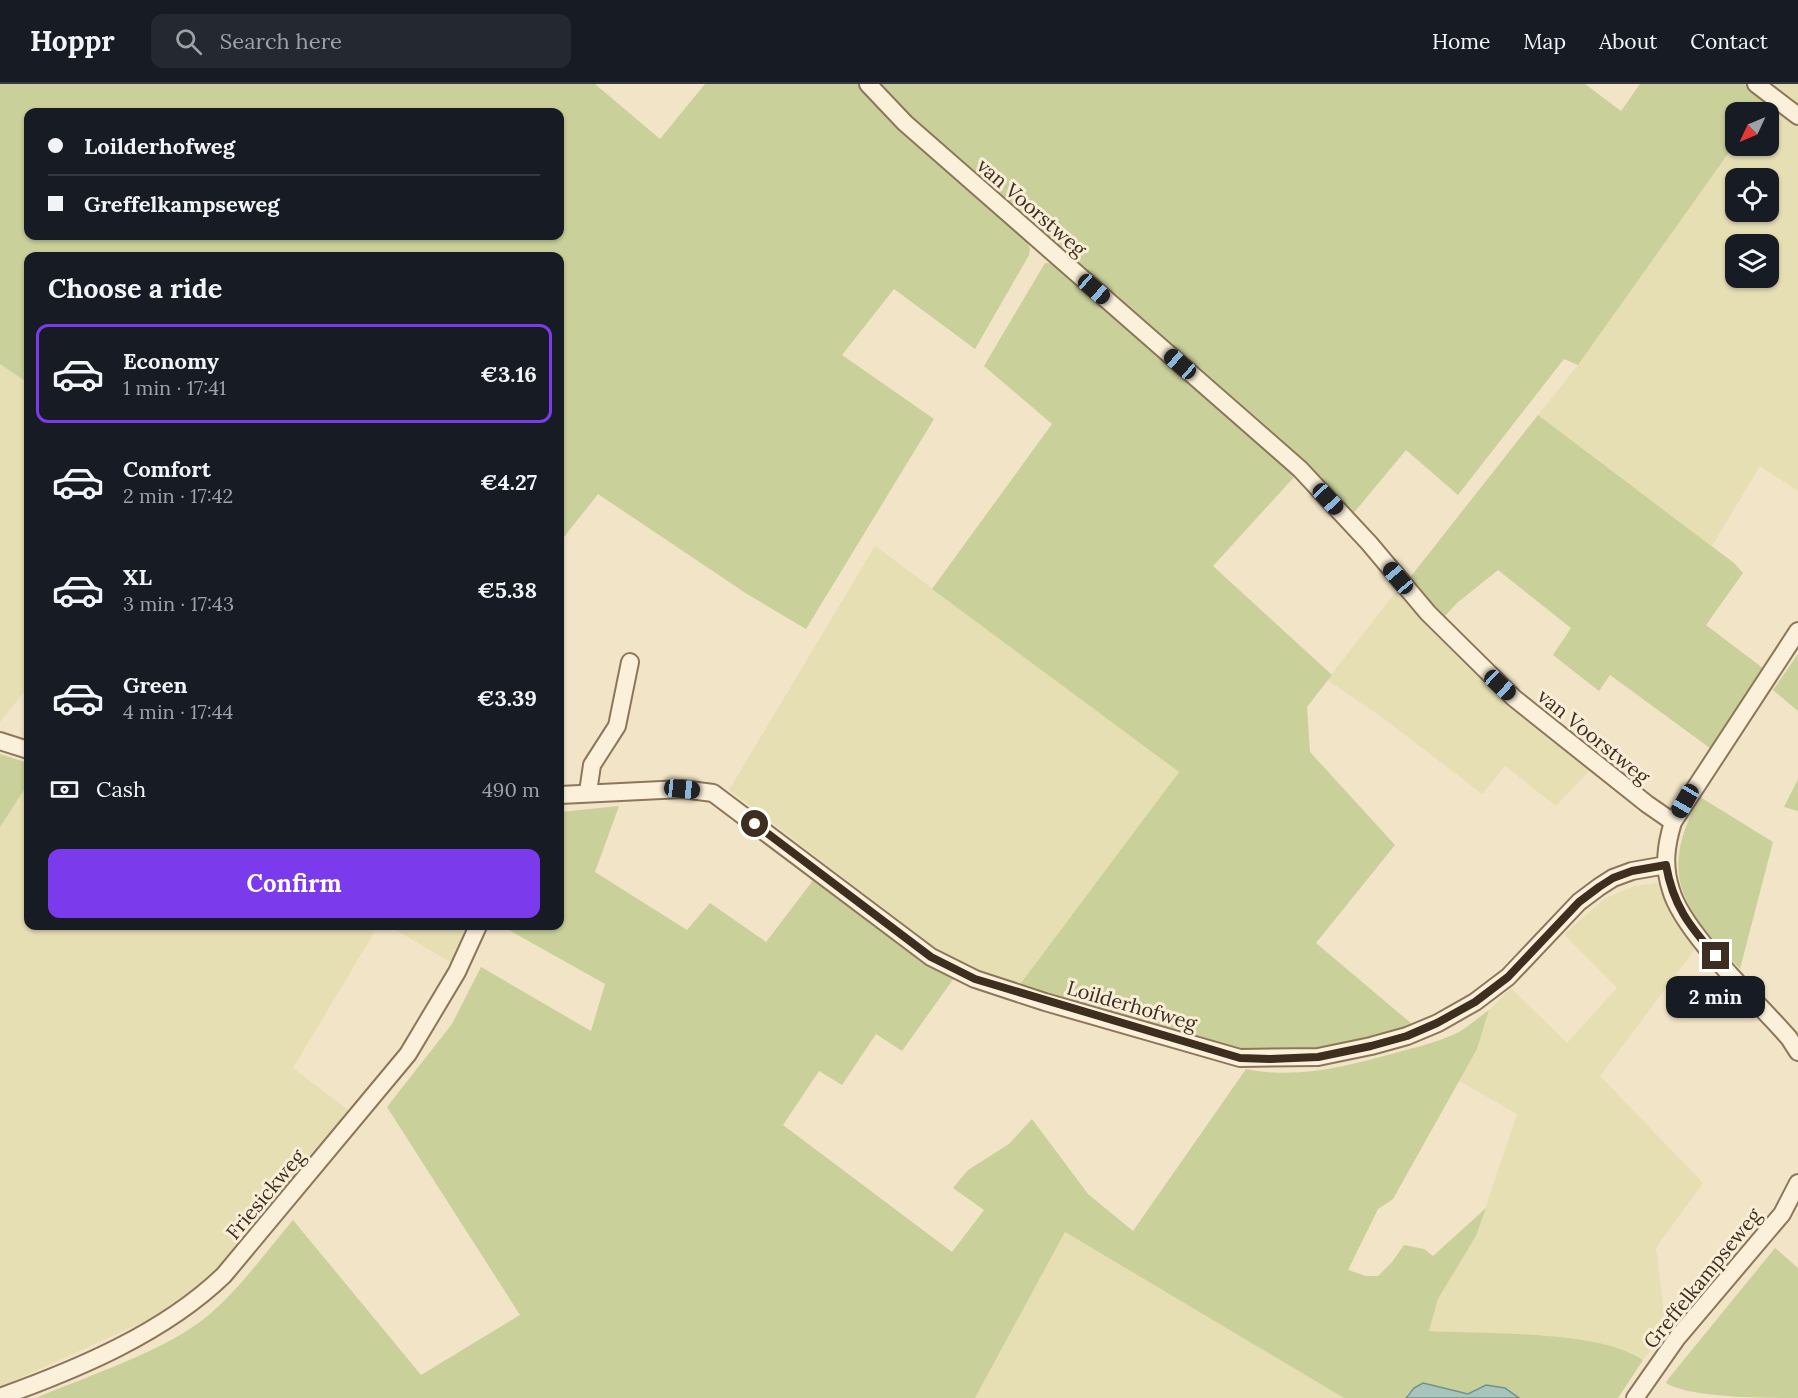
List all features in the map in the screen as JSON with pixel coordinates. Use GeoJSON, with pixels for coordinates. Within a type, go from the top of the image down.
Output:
{"type":"FeatureCollection","features":[{"type":"Feature","properties":{"kind":"street","name":"van Voorstweg"},"geometry":{"type":"LineString","coordinates":[[868,84],[905,123],[1300,469],[1369,543],[1428,613],[1497,682],[1556,734],[1673,822]]}},
{"type":"Feature","properties":{"kind":"street"},"geometry":{"type":"LineString","coordinates":[[1756,84],[1798,116]]}},
{"type":"Feature","properties":{"kind":"street"},"geometry":{"type":"LineString","coordinates":[[1798,631],[1673,822],[1666,846],[1666,865],[1675,901],[1691,927],[1789,1038],[1798,1052]]}},
{"type":"Feature","properties":{"kind":"street"},"geometry":{"type":"LineString","coordinates":[[588,792],[592,765],[617,726],[630,662]]}},
{"type":"Feature","properties":{"kind":"street"},"geometry":{"type":"LineString","coordinates":[[0,741],[24,749]]}},
{"type":"Feature","properties":{"kind":"street","name":"Loilderhofweg"},"geometry":{"type":"LineString","coordinates":[[564,795],[682,789],[713,793],[931,957],[975,979],[1240,1058],[1318,1057],[1407,1036],[1437,1023],[1475,1002],[1508,977],[1579,902],[1599,887],[1613,878],[1632,871],[1666,865]]}},
{"type":"Feature","properties":{"kind":"street","name":"Friesickweg"},"geometry":{"type":"LineString","coordinates":[[0,1397],[36,1384],[155,1329],[201,1298],[224,1275],[408,1054],[457,972],[476,930]]}},
{"type":"Feature","properties":{"kind":"street","name":"Greffelkampseweg"},"geometry":{"type":"LineString","coordinates":[[1635,1398],[1677,1338],[1782,1214],[1798,1183]]}},
{"type":"Feature","properties":{"kind":"shaded area"},"geometry":{"type":"Polygon","coordinates":[[[1762,84],[1798,84],[1798,113],[1762,84]]]}},
{"type":"Feature","properties":{"kind":"shaded area"},"geometry":{"type":"Polygon","coordinates":[[[1779,109],[1798,124],[1798,491],[1760,466],[1712,546],[1538,415],[1578,365],[1726,156],[1779,156],[1779,109]]]}},
{"type":"Feature","properties":{"kind":"shaded area"},"geometry":{"type":"Polygon","coordinates":[[[0,364],[24,380],[24,692],[0,722],[0,364]]]}},
{"type":"Feature","properties":{"kind":"shaded area"},"geometry":{"type":"Polygon","coordinates":[[[875,546],[1179,772],[1018,987],[979,972],[945,955],[729,790],[875,546]]]}},
{"type":"Feature","properties":{"kind":"shaded area"},"geometry":{"type":"Polygon","coordinates":[[[1399,588],[1477,673],[1590,770],[1556,806],[1505,766],[1482,794],[1383,718],[1327,680],[1399,588]]]}},
{"type":"Feature","properties":{"kind":"shaded area"},"geometry":{"type":"Polygon","coordinates":[[[24,790],[24,930],[376,930],[293,1068],[351,1112],[200,1286],[152,1318],[0,1387],[0,827],[24,790]]]}},
{"type":"Feature","properties":{"kind":"shaded area"},"geometry":{"type":"Polygon","coordinates":[[[1657,883],[1698,945],[1600,1076],[1703,1183],[1656,1248],[1666,1330],[1643,1360],[1631,1352],[1556,1338],[1429,1331],[1438,1299],[1476,1236],[1517,1114],[1459,1081],[1477,1049],[1489,1010],[1511,988],[1567,1043],[1617,988],[1564,934],[1606,898],[1634,886],[1657,883]]]}},
{"type":"Feature","properties":{"kind":"shaded area"},"geometry":{"type":"Polygon","coordinates":[[[396,930],[469,930],[452,963],[396,930]]]}},
{"type":"Feature","properties":{"kind":"shaded area"},"geometry":{"type":"Polygon","coordinates":[[[1065,1232],[1344,1398],[975,1398],[1065,1232]]]}},
{"type":"Feature","properties":{"kind":"green space"},"geometry":{"type":"Polygon","coordinates":[[[0,84],[595,84],[660,139],[705,84],[858,84],[889,120],[1025,239],[1030,248],[1029,255],[975,349],[894,289],[842,355],[934,419],[806,629],[747,594],[598,494],[564,537],[564,252],[24,252],[24,380],[0,364],[0,84]]]}},
{"type":"Feature","properties":{"kind":"green space"},"geometry":{"type":"Polygon","coordinates":[[[876,84],[1585,84],[1621,111],[1640,84],[1745,84],[1767,100],[1766,102],[1725,102],[1726,156],[1578,365],[1564,359],[1458,495],[1406,450],[1352,515],[953,158],[876,84]]]}},
{"type":"Feature","properties":{"kind":"green space"},"geometry":{"type":"Polygon","coordinates":[[[1045,263],[1058,264],[1295,476],[1213,566],[1332,675],[1307,707],[1310,752],[1395,845],[1316,943],[1412,1024],[1394,1033],[1318,1048],[1266,1055],[1203,1040],[1018,987],[1179,772],[932,589],[1052,424],[984,366],[1045,263]]]}},
{"type":"Feature","properties":{"kind":"green space"},"geometry":{"type":"Polygon","coordinates":[[[1538,415],[1734,563],[1743,573],[1706,625],[1768,672],[1714,751],[1610,675],[1599,691],[1553,655],[1571,628],[1498,570],[1457,603],[1443,618],[1408,580],[1538,415]]]}},
{"type":"Feature","properties":{"kind":"green space"},"geometry":{"type":"Polygon","coordinates":[[[1798,654],[1798,711],[1773,690],[1798,654]]]}},
{"type":"Feature","properties":{"kind":"green space"},"geometry":{"type":"Polygon","coordinates":[[[0,754],[24,762],[24,790],[0,827],[0,754]]]}},
{"type":"Feature","properties":{"kind":"green space"},"geometry":{"type":"Polygon","coordinates":[[[1798,779],[1798,811],[1784,807],[1798,779]]]}},
{"type":"Feature","properties":{"kind":"green space"},"geometry":{"type":"Polygon","coordinates":[[[1700,797],[1773,842],[1740,969],[1705,929],[1683,891],[1679,871],[1680,850],[1687,825],[1700,797]]]}},
{"type":"Feature","properties":{"kind":"green space"},"geometry":{"type":"Polygon","coordinates":[[[619,806],[595,872],[687,930],[710,903],[766,942],[814,879],[954,978],[902,1051],[876,1034],[842,1085],[819,1071],[783,1125],[952,1252],[984,1210],[953,1188],[968,1170],[1009,1144],[1032,1119],[1088,1194],[1133,1231],[1246,1069],[1266,1072],[1305,1072],[1364,1061],[1445,1038],[1463,1030],[1489,1010],[1477,1049],[1393,1199],[1378,1209],[1348,1270],[1366,1276],[1378,1276],[1404,1245],[1424,1249],[1433,1256],[1486,1208],[1476,1236],[1438,1299],[1429,1331],[1571,1338],[1624,1350],[1643,1360],[1618,1398],[1519,1398],[1505,1388],[1487,1385],[1468,1394],[1423,1383],[1407,1394],[1406,1398],[1344,1398],[1065,1232],[975,1398],[36,1398],[150,1351],[192,1327],[210,1314],[232,1292],[293,1220],[421,1375],[520,1315],[387,1107],[452,1024],[481,967],[591,1031],[605,984],[509,930],[564,930],[564,812],[619,806]]]}},
{"type":"Feature","properties":{"kind":"green space"},"geometry":{"type":"Polygon","coordinates":[[[1775,1248],[1798,1268],[1798,1398],[1748,1397],[1692,1392],[1666,1383],[1669,1378],[1775,1248]]]}},
{"type":"Feature","properties":{"kind":"water"},"geometry":{"type":"Polygon","coordinates":[[[1423,1383],[1468,1394],[1486,1385],[1505,1388],[1519,1398],[1406,1398],[1414,1388],[1423,1383]]]}},
{"type":"Feature","properties":{"kind":"route"},"geometry":{"type":"LineString","coordinates":[[755,824],[900,936],[931,957],[975,979],[1045,1002],[1240,1058],[1318,1057],[1407,1036],[1437,1023],[1475,1002],[1508,977],[1579,902],[1613,878],[1632,871],[1666,865],[1670,889],[1675,901],[1691,927],[1716,956]]}}]}
